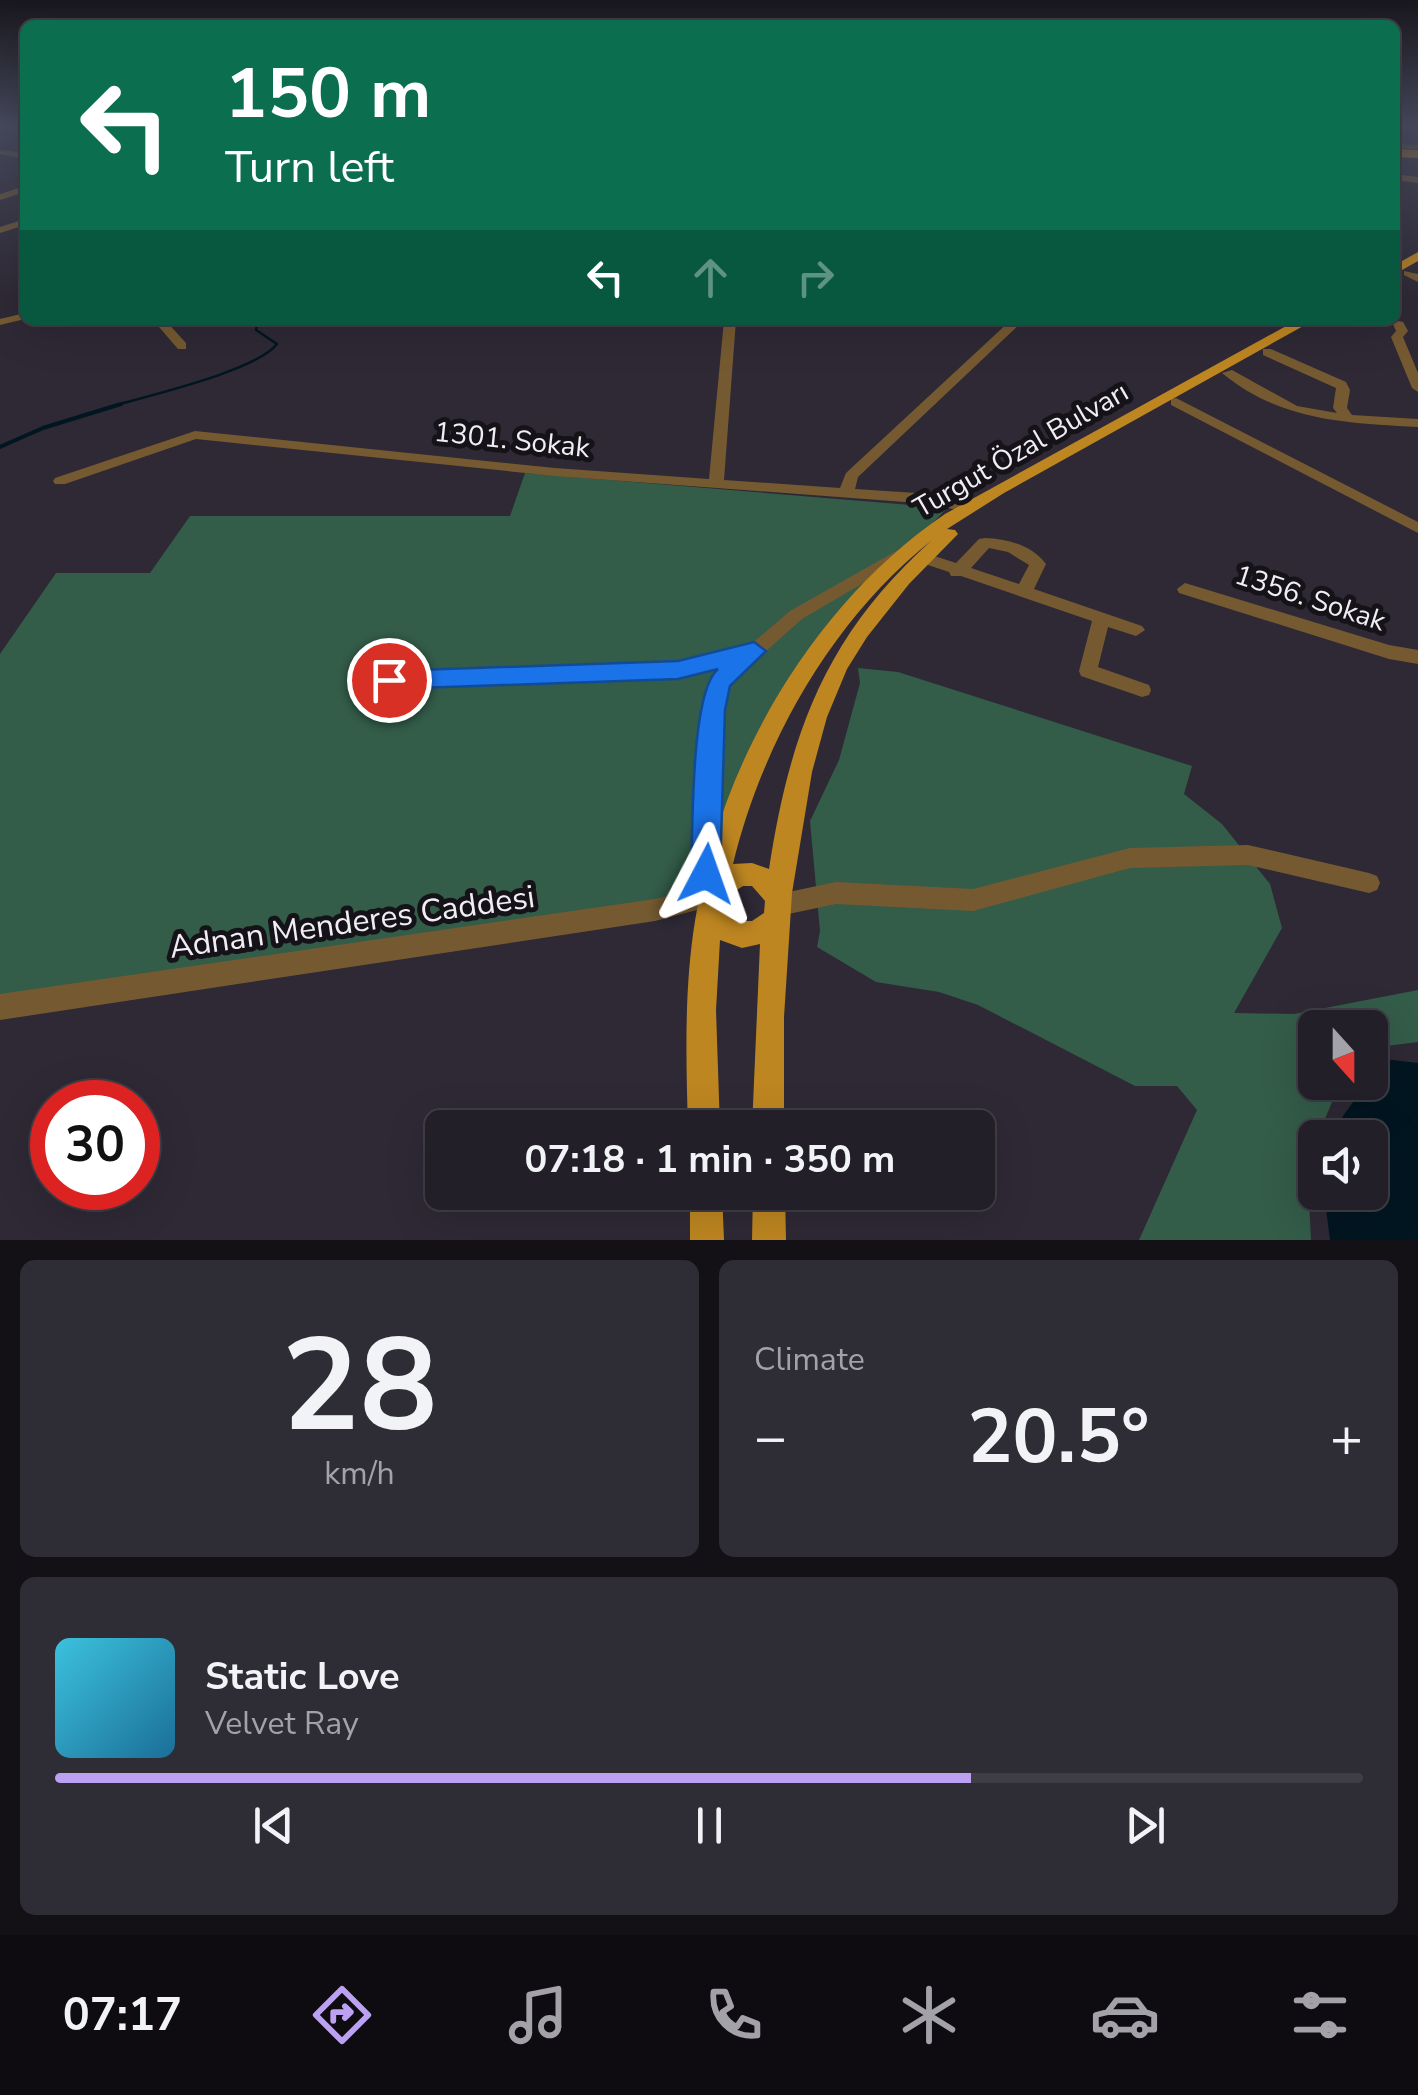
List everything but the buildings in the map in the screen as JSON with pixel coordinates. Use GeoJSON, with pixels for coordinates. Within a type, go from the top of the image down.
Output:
{"type":"FeatureCollection","features":[{"type":"Feature","properties":{"kind":"main road"},"geometry":{"type":"LineString","coordinates":[[1407,274],[1418,256]]}},
{"type":"Feature","properties":{"kind":"main road","name":"Turgut Özal Bulvarı"},"geometry":{"type":"LineString","coordinates":[[703,1110],[700,1035],[712,901],[730,836],[781,708],[841,616],[966,507],[1298,325]]}},
{"type":"Feature","properties":{"kind":"main road"},"geometry":{"type":"LineString","coordinates":[[768,1110],[768,1044],[786,846],[809,744],[838,670],[914,554],[1005,496],[1315,325]]}},
{"type":"Feature","properties":{"kind":"main road"},"geometry":{"type":"LineString","coordinates":[[745,873],[765,879],[777,895],[779,910],[765,931],[742,936],[721,926],[712,901],[725,878],[745,873]]}},
{"type":"Feature","properties":{"kind":"main road"},"geometry":{"type":"LineString","coordinates":[[706,1210],[707,1240]]}},
{"type":"Feature","properties":{"kind":"main road"},"geometry":{"type":"LineString","coordinates":[[769,1210],[769,1240]]}},
{"type":"Feature","properties":{"kind":"street"},"geometry":{"type":"LineString","coordinates":[[163,325],[182,346]]}},
{"type":"Feature","properties":{"kind":"street"},"geometry":{"type":"LineString","coordinates":[[716,483],[730,325]]}},
{"type":"Feature","properties":{"kind":"street"},"geometry":{"type":"LineString","coordinates":[[847,491],[851,476],[1013,325]]}},
{"type":"Feature","properties":{"kind":"street"},"geometry":{"type":"LineString","coordinates":[[1398,325],[1402,330],[1398,337],[1418,388]]}},
{"type":"Feature","properties":{"kind":"street"},"geometry":{"type":"LineString","coordinates":[[1267,352],[1341,385],[1344,390],[1340,408],[1348,420]]}},
{"type":"Feature","properties":{"kind":"street"},"geometry":{"type":"LineString","coordinates":[[1228,374],[1294,409],[1348,420],[1416,426]]}},
{"type":"Feature","properties":{"kind":"street"},"geometry":{"type":"LineString","coordinates":[[1176,402],[1418,528]]}},
{"type":"Feature","properties":{"kind":"street","name":"1301. Sokak"},"geometry":{"type":"LineString","coordinates":[[60,481],[195,435],[555,472],[847,491],[932,499],[966,507]]}},
{"type":"Feature","properties":{"kind":"street"},"geometry":{"type":"LineString","coordinates":[[957,572],[985,543],[998,543],[1034,558],[1038,564],[1023,593]]}},
{"type":"Feature","properties":{"kind":"street"},"geometry":{"type":"LineString","coordinates":[[712,901],[706,874],[712,710],[719,682],[796,616],[914,554],[957,572],[1136,630]]}},
{"type":"Feature","properties":{"kind":"street","name":"1356. Sokak"},"geometry":{"type":"LineString","coordinates":[[1185,589],[1389,652],[1418,657]]}},
{"type":"Feature","properties":{"kind":"street"},"geometry":{"type":"LineString","coordinates":[[1102,620],[1088,671],[1142,690]]}},
{"type":"Feature","properties":{"kind":"street"},"geometry":{"type":"LineString","coordinates":[[389,680],[678,670],[754,651]]}},
{"type":"Feature","properties":{"kind":"street"},"geometry":{"type":"LineString","coordinates":[[779,910],[836,893],[973,900],[1130,858],[1248,855],[1369,883]]}},
{"type":"Feature","properties":{"kind":"street","name":"Adnan Menderes Caddesi"},"geometry":{"type":"LineString","coordinates":[[0,1007],[712,901]]}},
{"type":"Feature","properties":{"kind":"green space"},"geometry":{"type":"Polygon","coordinates":[[[525,473],[947,508],[794,673],[712,896],[0,996],[0,654],[56,573],[150,573],[190,516],[510,516],[525,473]]]}},
{"type":"Feature","properties":{"kind":"green space"},"geometry":{"type":"Polygon","coordinates":[[[858,668],[898,672],[1192,766],[1184,794],[1222,824],[1270,884],[1282,928],[1234,1013],[1298,1013],[1298,1100],[1333,1100],[1325,1120],[1298,1120],[1298,1210],[1309,1210],[1311,1240],[1139,1240],[1197,1110],[1177,1086],[1135,1086],[978,1005],[939,992],[876,982],[817,947],[820,931],[810,821],[839,760],[860,683],[858,668]]]}},
{"type":"Feature","properties":{"kind":"green space"},"geometry":{"type":"Polygon","coordinates":[[[1418,990],[1418,1042],[1388,1046],[1388,1010],[1315,1010],[1418,990]]]}},
{"type":"Feature","properties":{"kind":"water"},"geometry":{"type":"Polygon","coordinates":[[[1388,1059],[1418,1063],[1418,1240],[1330,1240],[1326,1210],[1388,1210],[1388,1120],[1341,1120],[1355,1100],[1388,1100],[1388,1059]]]}},
{"type":"Feature","properties":{"kind":"waterway"},"geometry":{"type":"LineString","coordinates":[[113,406],[248,364],[277,344],[256,330],[257,325]]}},
{"type":"Feature","properties":{"kind":"waterway"},"geometry":{"type":"LineString","coordinates":[[0,447],[43,428],[121,404]]}},
{"type":"Feature","properties":{"kind":"route"},"geometry":{"type":"LineString","coordinates":[[389,680],[678,670],[754,651],[719,682],[712,710],[712,793],[706,874]]}}]}
